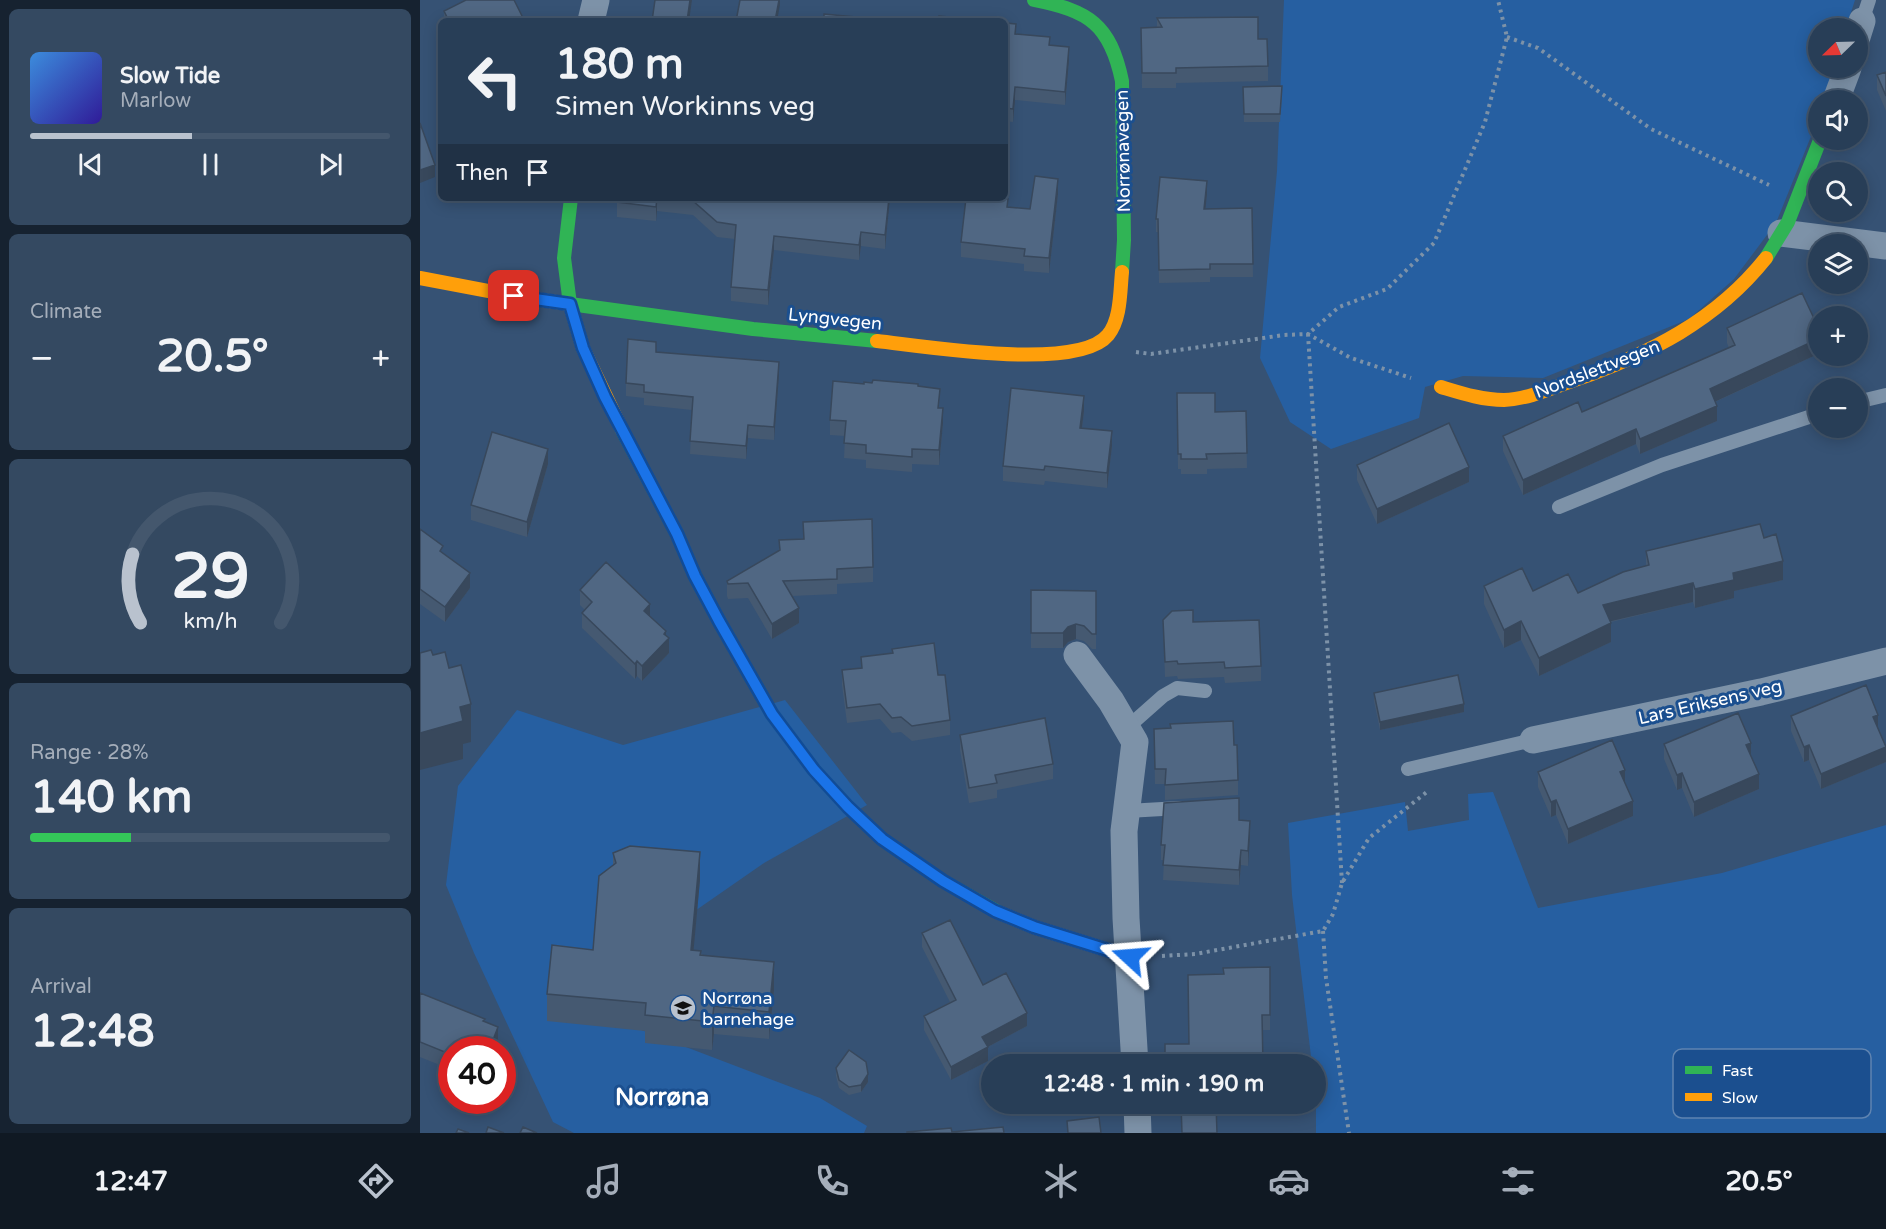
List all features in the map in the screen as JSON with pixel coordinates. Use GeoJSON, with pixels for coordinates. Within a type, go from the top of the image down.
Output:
{"type":"FeatureCollection","features":[{"type":"Feature","properties":{"kind":"street"},"geometry":{"type":"LineString","coordinates":[[592,18],[596,0]]}},
{"type":"Feature","properties":{"kind":"street","name":"Norrønavegen"},"geometry":{"type":"LineString","coordinates":[[1034,0],[1058,4],[1083,13],[1102,28],[1119,64],[1122,81],[1124,240],[1121,282],[1115,321],[1108,335],[1096,345]]}},
{"type":"Feature","properties":{"kind":"street","name":"Nordslettvegen"},"geometry":{"type":"LineString","coordinates":[[1441,387],[1478,398],[1505,400],[1553,388],[1642,355],[1670,341],[1711,314],[1753,274],[1773,248],[1808,175],[1817,150]]}},
{"type":"Feature","properties":{"kind":"street"},"geometry":{"type":"LineString","coordinates":[[571,201],[564,258],[570,304],[583,348],[605,397],[677,534],[709,603],[772,714],[814,770],[848,807],[882,839],[943,881],[995,911],[1034,927],[1130,957]]}},
{"type":"Feature","properties":{"kind":"street"},"geometry":{"type":"LineString","coordinates":[[1781,233],[1886,246]]}},
{"type":"Feature","properties":{"kind":"street","name":"Lyngvegen"},"geometry":{"type":"LineString","coordinates":[[420,278],[514,296],[753,329],[1028,356],[1075,352],[1096,345]]}},
{"type":"Feature","properties":{"kind":"street"},"geometry":{"type":"LineString","coordinates":[[1077,655],[1111,701],[1135,742],[1124,831],[1134,1054]]}},
{"type":"Feature","properties":{"kind":"street","name":"Lars Eriksens veg"},"geometry":{"type":"LineString","coordinates":[[1533,740],[1751,694],[1886,661]]}},
{"type":"Feature","properties":{"kind":"street"},"geometry":{"type":"LineString","coordinates":[[1137,1114],[1138,1133]]}},
{"type":"Feature","properties":{"kind":"lane"},"geometry":{"type":"LineString","coordinates":[[1868,399],[1886,395]]}},
{"type":"Feature","properties":{"kind":"lane"},"geometry":{"type":"LineString","coordinates":[[1558,507],[1662,465],[1808,417]]}},
{"type":"Feature","properties":{"kind":"lane"},"geometry":{"type":"LineString","coordinates":[[1128,727],[1163,696],[1177,688],[1205,691]]}},
{"type":"Feature","properties":{"kind":"lane"},"geometry":{"type":"LineString","coordinates":[[1408,769],[1533,740]]}},
{"type":"Feature","properties":{"kind":"lane"},"geometry":{"type":"LineString","coordinates":[[1127,811],[1196,807]]}},
{"type":"Feature","properties":{"kind":"path"},"geometry":{"type":"LineString","coordinates":[[1308,334],[1339,307],[1387,289],[1434,243],[1485,122],[1507,37],[1498,0]]}},
{"type":"Feature","properties":{"kind":"path"},"geometry":{"type":"LineString","coordinates":[[1507,37],[1538,48],[1651,129],[1797,199]]}},
{"type":"Feature","properties":{"kind":"path"},"geometry":{"type":"LineString","coordinates":[[1308,334],[1342,883]]}},
{"type":"Feature","properties":{"kind":"path"},"geometry":{"type":"LineString","coordinates":[[1096,345],[1151,354],[1284,335],[1308,334],[1351,358],[1441,387]]}},
{"type":"Feature","properties":{"kind":"path"},"geometry":{"type":"LineString","coordinates":[[1349,1133],[1326,978],[1323,931],[1334,914],[1342,883],[1369,838],[1430,789]]}},
{"type":"Feature","properties":{"kind":"path"},"geometry":{"type":"LineString","coordinates":[[1130,957],[1195,954],[1323,931]]}},
{"type":"Feature","properties":{"kind":"shaded area"},"geometry":{"type":"Polygon","coordinates":[[[1284,0],[1855,0],[1849,18],[1808,18],[1808,78],[1832,78],[1828,90],[1808,90],[1808,144],[1776,223],[1734,279],[1689,319],[1543,378],[1463,376],[1425,387],[1419,418],[1331,449],[1290,422],[1260,358],[1277,171],[1284,0]]]}},
{"type":"Feature","properties":{"kind":"shaded area"},"geometry":{"type":"Polygon","coordinates":[[[785,700],[867,805],[764,863],[666,931],[594,1012],[820,1098],[867,1126],[864,1133],[574,1133],[553,1122],[516,1043],[516,1036],[513,1036],[474,953],[446,885],[458,786],[517,710],[623,745],[785,700]]]}},
{"type":"Feature","properties":{"kind":"shaded area"},"geometry":{"type":"Polygon","coordinates":[[[1493,792],[1538,908],[1722,873],[1886,825],[1886,1133],[1316,1133],[1316,1114],[1326,1114],[1326,1054],[1311,1054],[1292,895],[1288,823],[1405,802],[1408,831],[1469,820],[1468,794],[1493,792]]]}},
{"type":"Feature","properties":{"kind":"building"},"geometry":{"type":"Polygon","coordinates":[[[466,0],[514,0],[523,18],[448,18],[444,11],[466,0]]]}},
{"type":"Feature","properties":{"kind":"building"},"geometry":{"type":"Polygon","coordinates":[[[655,0],[690,0],[687,18],[652,18],[655,0]]]}},
{"type":"Feature","properties":{"kind":"building"},"geometry":{"type":"Polygon","coordinates":[[[740,0],[779,0],[776,18],[737,18],[740,0]]]}},
{"type":"Feature","properties":{"kind":"building"},"geometry":{"type":"Polygon","coordinates":[[[824,14],[866,18],[824,18],[824,14]]]}},
{"type":"Feature","properties":{"kind":"building"},"geometry":{"type":"Polygon","coordinates":[[[1258,17],[1258,39],[1267,39],[1268,66],[1176,68],[1176,73],[1142,73],[1141,28],[1162,27],[1157,18],[1258,17]]]}},
{"type":"Feature","properties":{"kind":"building"},"geometry":{"type":"Polygon","coordinates":[[[1008,23],[1016,24],[1015,34],[1050,37],[1049,45],[1069,47],[1065,92],[1015,87],[1013,109],[1008,108],[1008,23]]]}},
{"type":"Feature","properties":{"kind":"building"},"geometry":{"type":"Polygon","coordinates":[[[1886,72],[1886,96],[1877,75],[1886,72]]]}},
{"type":"Feature","properties":{"kind":"building"},"geometry":{"type":"Polygon","coordinates":[[[1282,86],[1280,114],[1244,114],[1243,87],[1282,86]]]}},
{"type":"Feature","properties":{"kind":"building"},"geometry":{"type":"Polygon","coordinates":[[[420,123],[435,165],[420,170],[420,123]]]}},
{"type":"Feature","properties":{"kind":"building"},"geometry":{"type":"Polygon","coordinates":[[[1035,176],[1058,179],[1049,258],[1024,256],[1025,249],[961,242],[966,201],[1008,201],[1007,207],[1030,209],[1035,176]]]}},
{"type":"Feature","properties":{"kind":"building"},"geometry":{"type":"Polygon","coordinates":[[[1160,177],[1207,181],[1204,209],[1252,208],[1253,264],[1210,264],[1210,269],[1159,270],[1158,219],[1156,219],[1160,177]]]}},
{"type":"Feature","properties":{"kind":"building"},"geometry":{"type":"Polygon","coordinates":[[[617,201],[657,201],[656,207],[617,201]]]}},
{"type":"Feature","properties":{"kind":"building"},"geometry":{"type":"Polygon","coordinates":[[[693,201],[889,201],[885,235],[861,232],[859,245],[774,236],[768,290],[731,287],[736,225],[717,222],[693,201]]]}},
{"type":"Feature","properties":{"kind":"building"},"geometry":{"type":"Polygon","coordinates":[[[1802,293],[1808,306],[1808,344],[1710,389],[1717,406],[1640,439],[1636,429],[1523,480],[1503,436],[1578,402],[1582,412],[1735,345],[1727,328],[1802,293]]]}},
{"type":"Feature","properties":{"kind":"building"},"geometry":{"type":"Polygon","coordinates":[[[628,339],[656,342],[656,352],[779,362],[774,427],[748,425],[746,446],[690,441],[693,397],[644,392],[644,385],[626,383],[628,339]]]}},
{"type":"Feature","properties":{"kind":"building"},"geometry":{"type":"Polygon","coordinates":[[[873,380],[918,384],[918,386],[940,389],[938,408],[943,408],[939,450],[912,449],[912,457],[866,453],[866,445],[844,443],[846,421],[830,420],[833,381],[864,384],[864,382],[872,383],[873,380]]]}},
{"type":"Feature","properties":{"kind":"building"},"geometry":{"type":"Polygon","coordinates":[[[1011,388],[1084,396],[1080,428],[1112,431],[1107,473],[1045,466],[1044,470],[1003,466],[1011,388]]]}},
{"type":"Feature","properties":{"kind":"building"},"geometry":{"type":"Polygon","coordinates":[[[1177,393],[1215,393],[1215,412],[1246,411],[1247,453],[1206,454],[1207,459],[1181,459],[1181,454],[1178,454],[1177,393]]]}},
{"type":"Feature","properties":{"kind":"building"},"geometry":{"type":"Polygon","coordinates":[[[1449,423],[1469,467],[1377,509],[1357,465],[1449,423]]]}},
{"type":"Feature","properties":{"kind":"building"},"geometry":{"type":"Polygon","coordinates":[[[492,432],[548,449],[527,522],[471,505],[492,432]]]}},
{"type":"Feature","properties":{"kind":"building"},"geometry":{"type":"Polygon","coordinates":[[[872,519],[873,567],[837,569],[837,579],[783,581],[799,608],[772,624],[748,583],[728,584],[727,581],[780,550],[779,540],[804,539],[803,522],[872,519]]]}},
{"type":"Feature","properties":{"kind":"building"},"geometry":{"type":"Polygon","coordinates":[[[1760,524],[1764,538],[1776,534],[1783,561],[1733,573],[1734,580],[1695,589],[1693,583],[1603,605],[1611,623],[1539,658],[1521,621],[1504,630],[1484,586],[1522,568],[1533,591],[1568,574],[1578,593],[1623,572],[1649,565],[1646,551],[1760,524]]]}},
{"type":"Feature","properties":{"kind":"building"},"geometry":{"type":"Polygon","coordinates":[[[420,529],[443,546],[440,551],[470,573],[445,607],[420,589],[420,529]]]}},
{"type":"Feature","properties":{"kind":"building"},"geometry":{"type":"Polygon","coordinates":[[[606,562],[650,604],[644,611],[666,631],[664,634],[669,638],[642,666],[637,661],[635,664],[582,613],[592,602],[580,590],[606,562]]]}},
{"type":"Feature","properties":{"kind":"building"},"geometry":{"type":"Polygon","coordinates":[[[1031,590],[1096,591],[1096,634],[1076,624],[1068,627],[1063,633],[1031,633],[1031,590]]]}},
{"type":"Feature","properties":{"kind":"building"},"geometry":{"type":"Polygon","coordinates":[[[1193,610],[1193,622],[1259,620],[1261,666],[1225,668],[1224,662],[1178,664],[1177,661],[1165,662],[1163,620],[1172,611],[1193,610]]]}},
{"type":"Feature","properties":{"kind":"building"},"geometry":{"type":"Polygon","coordinates":[[[934,643],[938,675],[945,675],[950,720],[912,726],[901,717],[892,718],[880,704],[847,708],[842,670],[862,668],[861,657],[893,653],[892,649],[934,643]]]}},
{"type":"Feature","properties":{"kind":"building"},"geometry":{"type":"Polygon","coordinates":[[[431,650],[433,655],[445,652],[449,668],[461,665],[471,704],[460,707],[463,721],[420,733],[420,653],[431,650]]]}},
{"type":"Feature","properties":{"kind":"building"},"geometry":{"type":"Polygon","coordinates":[[[1458,675],[1464,704],[1380,722],[1374,693],[1458,675]]]}},
{"type":"Feature","properties":{"kind":"building"},"geometry":{"type":"Polygon","coordinates":[[[1866,685],[1878,715],[1873,717],[1886,747],[1821,774],[1809,745],[1804,747],[1791,716],[1866,685]]]}},
{"type":"Feature","properties":{"kind":"building"},"geometry":{"type":"Polygon","coordinates":[[[1738,713],[1751,743],[1746,745],[1759,774],[1694,802],[1682,773],[1677,775],[1664,744],[1738,713]]]}},
{"type":"Feature","properties":{"kind":"building"},"geometry":{"type":"Polygon","coordinates":[[[1045,718],[1053,764],[995,775],[997,783],[969,788],[960,735],[1045,718]]]}},
{"type":"Feature","properties":{"kind":"building"},"geometry":{"type":"Polygon","coordinates":[[[1233,721],[1234,745],[1237,745],[1238,780],[1165,785],[1166,769],[1155,769],[1154,729],[1171,728],[1170,724],[1233,721]]]}},
{"type":"Feature","properties":{"kind":"building"},"geometry":{"type":"Polygon","coordinates":[[[1612,740],[1625,770],[1620,772],[1633,801],[1568,829],[1556,800],[1551,802],[1538,772],[1612,740]]]}},
{"type":"Feature","properties":{"kind":"building"},"geometry":{"type":"Polygon","coordinates":[[[1239,798],[1239,820],[1250,821],[1248,851],[1241,850],[1239,870],[1163,865],[1165,845],[1161,845],[1164,803],[1239,798]]]}},
{"type":"Feature","properties":{"kind":"building"},"geometry":{"type":"Polygon","coordinates":[[[630,846],[700,852],[691,950],[701,951],[700,955],[774,962],[769,1012],[714,1006],[712,1022],[645,1015],[646,1003],[547,994],[552,945],[593,950],[599,876],[616,863],[613,853],[630,846]]]}},
{"type":"Feature","properties":{"kind":"building"},"geometry":{"type":"Polygon","coordinates":[[[950,920],[983,985],[1006,973],[1027,1013],[982,1037],[988,1047],[951,1067],[924,1016],[956,1000],[922,933],[950,920]]]}},
{"type":"Feature","properties":{"kind":"building"},"geometry":{"type":"Polygon","coordinates":[[[1270,967],[1270,1015],[1262,1015],[1263,1054],[1165,1054],[1165,1044],[1189,1044],[1188,975],[1224,974],[1223,968],[1270,967]]]}},
{"type":"Feature","properties":{"kind":"building"},"geometry":{"type":"Polygon","coordinates":[[[420,993],[485,1019],[483,1021],[498,1027],[494,1036],[438,1036],[438,1049],[420,1042],[420,993]]]}},
{"type":"Feature","properties":{"kind":"building"},"geometry":{"type":"Polygon","coordinates":[[[849,1050],[866,1062],[868,1074],[861,1085],[849,1087],[839,1080],[836,1068],[849,1050]]]}},
{"type":"Feature","properties":{"kind":"building"},"geometry":{"type":"Polygon","coordinates":[[[1181,1114],[1216,1114],[1217,1133],[1182,1133],[1181,1114]]]}},
{"type":"Feature","properties":{"kind":"building"},"geometry":{"type":"Polygon","coordinates":[[[1099,1117],[1101,1133],[1068,1133],[1067,1121],[1099,1117]]]}},
{"type":"Feature","properties":{"kind":"building"},"geometry":{"type":"Polygon","coordinates":[[[488,1127],[504,1133],[486,1133],[488,1127]]]}},
{"type":"Feature","properties":{"kind":"building"},"geometry":{"type":"Polygon","coordinates":[[[523,1127],[537,1133],[520,1133],[523,1127]]]}},
{"type":"Feature","properties":{"kind":"building"},"geometry":{"type":"Polygon","coordinates":[[[1003,1127],[1004,1133],[907,1133],[951,1128],[952,1132],[1003,1127]]]}},
{"type":"Feature","properties":{"kind":"building"},"geometry":{"type":"Polygon","coordinates":[[[458,1129],[469,1133],[456,1133],[458,1129]]]}},
{"type":"Feature","properties":{"kind":"traffic: fast"},"geometry":{"type":"LineString","coordinates":[[1034,0],[1069,9],[1094,23],[1111,46],[1117,62],[1122,81],[1124,240],[1122,272]]}},
{"type":"Feature","properties":{"kind":"traffic: fast"},"geometry":{"type":"LineString","coordinates":[[1766,258],[1788,222],[1816,150]]}},
{"type":"Feature","properties":{"kind":"traffic: fast"},"geometry":{"type":"LineString","coordinates":[[571,201],[564,258],[570,304],[753,329],[877,341]]}},
{"type":"Feature","properties":{"kind":"traffic: fast"},"geometry":{"type":"LineString","coordinates":[[622,430],[677,534],[695,576],[719,621],[772,714],[814,770],[882,839],[943,881],[1000,913]]}},
{"type":"Feature","properties":{"kind":"traffic: slow"},"geometry":{"type":"LineString","coordinates":[[1441,387],[1464,394],[1504,400],[1540,393],[1602,370],[1655,347],[1680,333],[1725,300],[1766,258]]}},
{"type":"Feature","properties":{"kind":"traffic: slow"},"geometry":{"type":"LineString","coordinates":[[877,341],[999,354],[1066,352],[1091,346],[1108,335],[1112,329],[1119,305],[1122,272]]}},
{"type":"Feature","properties":{"kind":"traffic: slow"},"geometry":{"type":"LineString","coordinates":[[420,278],[570,304],[583,348],[622,430]]}},
{"type":"Feature","properties":{"kind":"traffic: slow"},"geometry":{"type":"LineString","coordinates":[[1000,913],[1034,927],[1130,957]]}},
{"type":"Feature","properties":{"kind":"place","name":"Norrøna barnehage"},"geometry":{"type":"Point","coordinates":[683,1008]}},
{"type":"Feature","properties":{"kind":"district","name":"Norrøna"},"geometry":{"type":"Point","coordinates":[662,1097]}},
{"type":"Feature","properties":{"kind":"route"},"geometry":{"type":"LineString","coordinates":[[514,296],[570,304],[583,348],[605,397],[677,534],[695,576],[719,621],[787,737],[848,807],[898,851],[943,881],[995,911],[1034,927],[1130,957]]}}]}
